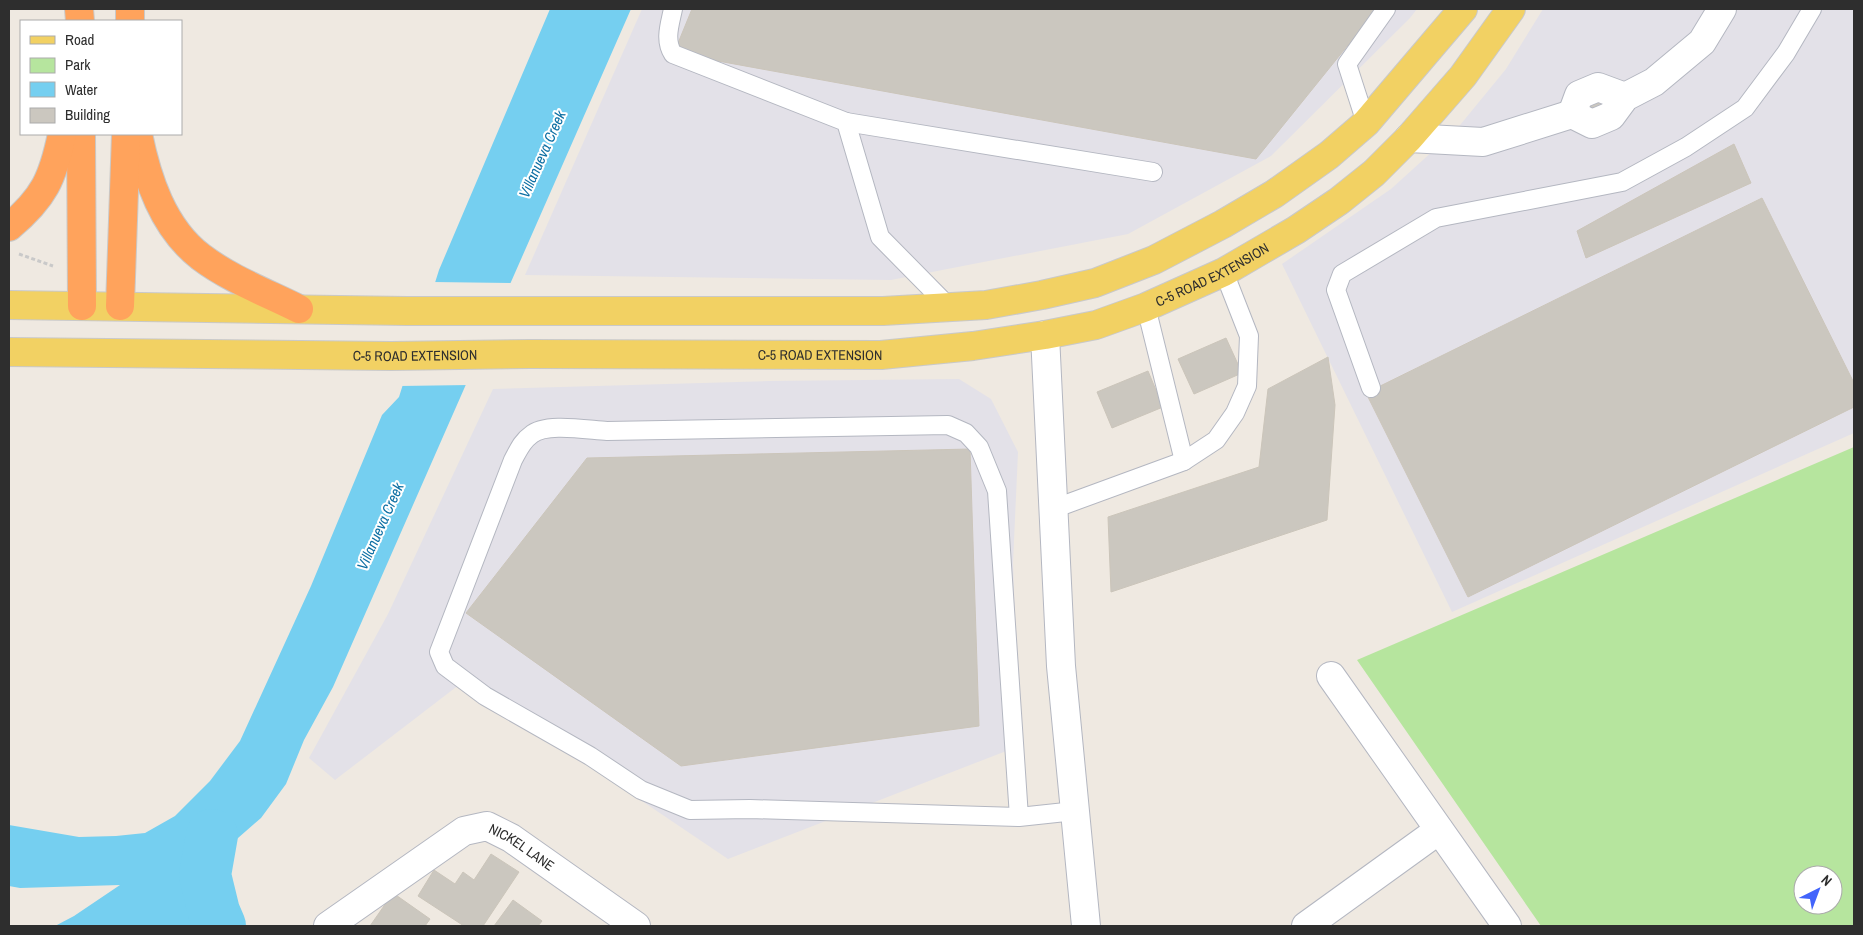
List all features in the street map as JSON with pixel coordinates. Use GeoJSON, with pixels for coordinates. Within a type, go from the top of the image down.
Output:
{"type":"FeatureCollection","features":[{"type":"Feature","properties":{"kind":"highway"},"geometry":{"type":"LineString","coordinates":[[9,227],[39,198],[53,171],[62,135]]}},
{"type":"Feature","properties":{"kind":"highway"},"geometry":{"type":"LineString","coordinates":[[81,135],[82,306]]}},
{"type":"Feature","properties":{"kind":"highway"},"geometry":{"type":"LineString","coordinates":[[120,306],[126,135]]}},
{"type":"Feature","properties":{"kind":"highway"},"geometry":{"type":"LineString","coordinates":[[138,135],[143,159],[161,206],[177,233],[187,245],[220,269],[299,309]]}},
{"type":"Feature","properties":{"kind":"main road"},"geometry":{"type":"LineString","coordinates":[[9,305],[408,310],[883,311],[986,305],[1095,283],[1154,260],[1223,224],[1274,194],[1330,154],[1366,124],[1463,9]]}},
{"type":"Feature","properties":{"kind":"main road","name":"C-5 ROAD EXTENSION"},"geometry":{"type":"LineString","coordinates":[[9,352],[391,356],[530,354],[881,355],[974,346],[1096,325],[1146,308],[1224,272],[1296,230],[1339,201],[1374,173],[1409,138],[1463,76],[1511,9]]}},
{"type":"Feature","properties":{"kind":"street"},"geometry":{"type":"LineString","coordinates":[[1409,138],[1483,142],[1572,114],[1579,95],[1598,86],[1626,97],[1654,82],[1702,42],[1722,9]]}},
{"type":"Feature","properties":{"kind":"street"},"geometry":{"type":"LineString","coordinates":[[1045,335],[1061,666],[1086,926]]}},
{"type":"Feature","properties":{"kind":"street"},"geometry":{"type":"LineString","coordinates":[[1331,676],[1507,926]]}},
{"type":"Feature","properties":{"kind":"street","name":"NICKEL LANE"},"geometry":{"type":"LineString","coordinates":[[328,926],[464,831],[487,826],[511,838],[636,926]]}},
{"type":"Feature","properties":{"kind":"street"},"geometry":{"type":"LineString","coordinates":[[1306,926],[1439,830]]}},
{"type":"Feature","properties":{"kind":"lane"},"geometry":{"type":"LineString","coordinates":[[673,9],[668,31],[668,48],[672,54],[846,122],[1153,172]]}},
{"type":"Feature","properties":{"kind":"lane"},"geometry":{"type":"LineString","coordinates":[[1366,124],[1347,64],[1386,9]]}},
{"type":"Feature","properties":{"kind":"lane"},"geometry":{"type":"LineString","coordinates":[[1371,388],[1336,290],[1342,274],[1436,218],[1622,182],[1686,147],[1745,108],[1786,54],[1812,9]]}},
{"type":"Feature","properties":{"kind":"lane"},"geometry":{"type":"LineString","coordinates":[[846,122],[880,237],[950,308]]}},
{"type":"Feature","properties":{"kind":"lane"},"geometry":{"type":"LineString","coordinates":[[1053,509],[1184,461],[1216,440],[1235,413],[1247,386],[1249,336],[1224,272]]}},
{"type":"Feature","properties":{"kind":"lane"},"geometry":{"type":"LineString","coordinates":[[1146,308],[1184,461]]}},
{"type":"Feature","properties":{"kind":"lane"},"geometry":{"type":"LineString","coordinates":[[1019,817],[997,491],[980,447],[966,433],[948,425],[607,431],[551,428],[532,433],[522,443],[509,469],[439,652],[445,666],[485,696],[590,756],[641,790],[690,810],[750,809],[1019,817],[1075,811]]}},
{"type":"Feature","properties":{"kind":"path"},"geometry":{"type":"LineString","coordinates":[[18,254],[56,267]]}},
{"type":"Feature","properties":{"kind":"shaded area"},"geometry":{"type":"Polygon","coordinates":[[[642,9],[1417,9],[1271,156],[1128,234],[891,280],[525,275],[642,9]]]}},
{"type":"Feature","properties":{"kind":"shaded area"},"geometry":{"type":"Polygon","coordinates":[[[1543,9],[1854,9],[1854,433],[1452,612],[1282,264],[1391,189],[1456,130],[1506,69],[1543,9]]]}},
{"type":"Feature","properties":{"kind":"shaded area"},"geometry":{"type":"Polygon","coordinates":[[[959,379],[991,399],[1018,452],[1013,563],[1019,746],[728,859],[464,681],[335,780],[309,758],[388,614],[493,389],[769,381],[959,379]]]}},
{"type":"Feature","properties":{"kind":"green space"},"geometry":{"type":"Polygon","coordinates":[[[1854,447],[1854,926],[1541,926],[1357,660],[1854,447]]]}},
{"type":"Feature","properties":{"kind":"water","name":"Villanueva Creek"},"geometry":{"type":"Polygon","coordinates":[[[550,9],[631,9],[333,687],[304,740],[286,784],[261,818],[222,852],[199,926],[55,926],[74,916],[120,885],[20,888],[9,886],[9,825],[79,837],[145,833],[175,816],[210,781],[240,741],[311,586],[382,415],[399,397],[439,270],[550,9]]]}},
{"type":"Feature","properties":{"kind":"pier"},"geometry":{"type":"Polygon","coordinates":[[[433,282],[513,283],[469,385],[400,386],[433,282]]]}},
{"type":"Feature","properties":{"kind":"building"},"geometry":{"type":"Polygon","coordinates":[[[692,9],[1374,9],[1369,19],[1256,159],[674,53],[692,9]]]}},
{"type":"Feature","properties":{"kind":"building"},"geometry":{"type":"Polygon","coordinates":[[[1600,96],[1603,108],[1588,112],[1585,101],[1600,96]]]}},
{"type":"Feature","properties":{"kind":"building"},"geometry":{"type":"Polygon","coordinates":[[[1734,144],[1751,183],[1586,258],[1577,231],[1734,144]]]}},
{"type":"Feature","properties":{"kind":"building"},"geometry":{"type":"Polygon","coordinates":[[[1762,198],[1854,383],[1854,407],[1468,597],[1366,393],[1762,198]]]}},
{"type":"Feature","properties":{"kind":"building"},"geometry":{"type":"Polygon","coordinates":[[[1226,338],[1242,373],[1194,394],[1178,359],[1226,338]]]}},
{"type":"Feature","properties":{"kind":"building"},"geometry":{"type":"Polygon","coordinates":[[[1328,357],[1335,405],[1327,520],[1111,592],[1108,517],[1259,467],[1268,389],[1328,357]]]}},
{"type":"Feature","properties":{"kind":"building"},"geometry":{"type":"Polygon","coordinates":[[[1148,371],[1163,407],[1112,428],[1097,392],[1148,371]]]}},
{"type":"Feature","properties":{"kind":"building"},"geometry":{"type":"Polygon","coordinates":[[[970,449],[979,726],[681,766],[466,613],[587,458],[970,449]]]}},
{"type":"Feature","properties":{"kind":"building"},"geometry":{"type":"Polygon","coordinates":[[[491,854],[519,872],[483,926],[464,926],[418,896],[434,870],[455,884],[463,872],[474,880],[491,854]]]}},
{"type":"Feature","properties":{"kind":"building"},"geometry":{"type":"Polygon","coordinates":[[[393,893],[430,919],[425,926],[370,926],[393,893]]]}},
{"type":"Feature","properties":{"kind":"building"},"geometry":{"type":"Polygon","coordinates":[[[513,900],[542,921],[538,926],[494,926],[513,900]]]}},
{"type":"Feature","properties":{"kind":"waterway"},"geometry":{"type":"LineString","coordinates":[[212,835],[205,875],[214,912],[220,926]]}}]}
